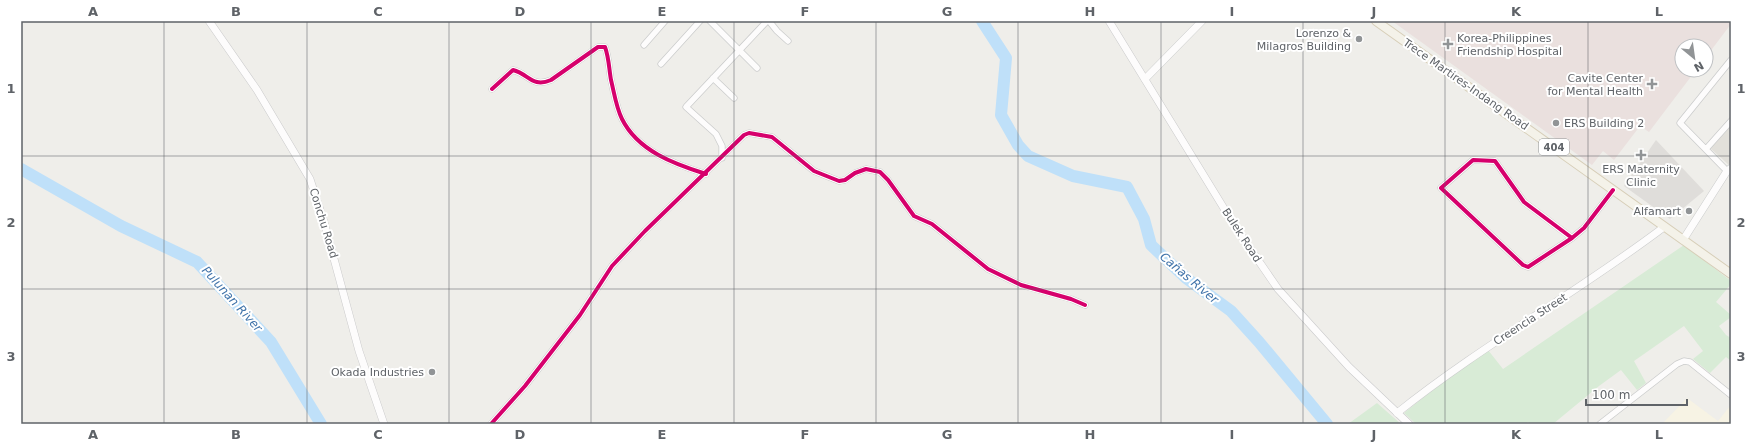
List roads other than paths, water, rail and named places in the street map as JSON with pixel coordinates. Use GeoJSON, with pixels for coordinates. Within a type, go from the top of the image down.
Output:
{"type":"FeatureCollection","features":[{"type":"Feature","properties":{"kind":"main road","name":"Conchu Road"},"geometry":{"type":"LineString","coordinates":[[209,21],[257,90],[310,179],[324,222],[359,351],[384,424]]}},
{"type":"Feature","properties":{"kind":"main road","name":"Bulek Road"},"geometry":{"type":"LineString","coordinates":[[1109,21],[1236,228],[1278,289],[1325,342],[1409,424]]}},
{"type":"Feature","properties":{"kind":"main road"},"geometry":{"type":"LineString","coordinates":[[1145,79],[1202,21]]}},
{"type":"Feature","properties":{"kind":"main road","name":"Trece Martires-Indang Road"},"geometry":{"type":"LineString","coordinates":[[1376,21],[1731,274]]}},
{"type":"Feature","properties":{"kind":"main road"},"geometry":{"type":"LineString","coordinates":[[1683,240],[1729,169]]}},
{"type":"Feature","properties":{"kind":"main road","name":"Creencia Street"},"geometry":{"type":"LineString","coordinates":[[1397,413],[1492,343],[1576,290],[1664,227]]}},
{"type":"Feature","properties":{"kind":"street"},"geometry":{"type":"LineString","coordinates":[[644,45],[665,21]]}},
{"type":"Feature","properties":{"kind":"street"},"geometry":{"type":"LineString","coordinates":[[661,64],[700,21]]}},
{"type":"Feature","properties":{"kind":"street"},"geometry":{"type":"LineString","coordinates":[[710,21],[757,68]]}},
{"type":"Feature","properties":{"kind":"street"},"geometry":{"type":"LineString","coordinates":[[722,158],[722,146],[716,134],[686,107],[768,21],[788,41]]}},
{"type":"Feature","properties":{"kind":"street"},"geometry":{"type":"LineString","coordinates":[[492,89],[513,70],[535,82],[543,83],[551,80],[598,47],[605,47],[611,80],[620,114],[629,130],[654,153],[671,163],[706,174]]}},
{"type":"Feature","properties":{"kind":"street"},"geometry":{"type":"LineString","coordinates":[[1729,169],[1680,123],[1731,60]]}},
{"type":"Feature","properties":{"kind":"street"},"geometry":{"type":"LineString","coordinates":[[714,78],[734,98]]}},
{"type":"Feature","properties":{"kind":"street"},"geometry":{"type":"LineString","coordinates":[[1706,149],[1731,122]]}},
{"type":"Feature","properties":{"kind":"street"},"geometry":{"type":"LineString","coordinates":[[491,424],[525,386],[580,315],[612,266],[645,231],[744,136],[749,133],[763,134],[772,137],[814,171],[839,181],[845,180],[855,173],[866,169],[880,172],[888,180],[914,216],[932,224],[988,269],[1021,285],[1072,299],[1084,305]]}},
{"type":"Feature","properties":{"kind":"street"},"geometry":{"type":"LineString","coordinates":[[1572,238],[1524,202],[1496,162],[1476,159],[1472,160],[1442,186],[1442,190],[1526,267],[1530,267],[1572,238],[1588,224],[1613,190]]}},
{"type":"Feature","properties":{"kind":"street"},"geometry":{"type":"LineString","coordinates":[[1600,424],[1680,362],[1687,361],[1693,364],[1731,395]]}},
{"type":"Feature","properties":{"kind":"waterway","name":"Cañas River"},"geometry":{"type":"LineString","coordinates":[[982,21],[1006,58],[1001,115],[1018,145],[1028,156],[1073,176],[1127,187],[1144,219],[1151,245],[1186,278],[1231,311],[1259,342],[1327,424]]}},
{"type":"Feature","properties":{"kind":"waterway","name":"Pulunan River"},"geometry":{"type":"LineString","coordinates":[[21,169],[121,226],[197,262],[271,342],[321,424]]}},
{"type":"Feature","properties":{"kind":"place","name":"Lorenzo & Milagros Building"},"geometry":{"type":"Point","coordinates":[1359,39]}},
{"type":"Feature","properties":{"kind":"place","name":"Korea-Philippines Friendship Hospital"},"geometry":{"type":"Point","coordinates":[1448,44]}},
{"type":"Feature","properties":{"kind":"place","name":"Cavite Center for Mental Health"},"geometry":{"type":"Point","coordinates":[1652,84]}},
{"type":"Feature","properties":{"kind":"place","name":"ERS Building 2"},"geometry":{"type":"Point","coordinates":[1556,123]}},
{"type":"Feature","properties":{"kind":"place","name":"ERS Maternity Clinic"},"geometry":{"type":"Point","coordinates":[1641,155]}},
{"type":"Feature","properties":{"kind":"place","name":"Alfamart"},"geometry":{"type":"Point","coordinates":[1689,211]}},
{"type":"Feature","properties":{"kind":"place","name":"Okada Industries"},"geometry":{"type":"Point","coordinates":[432,372]}}]}
